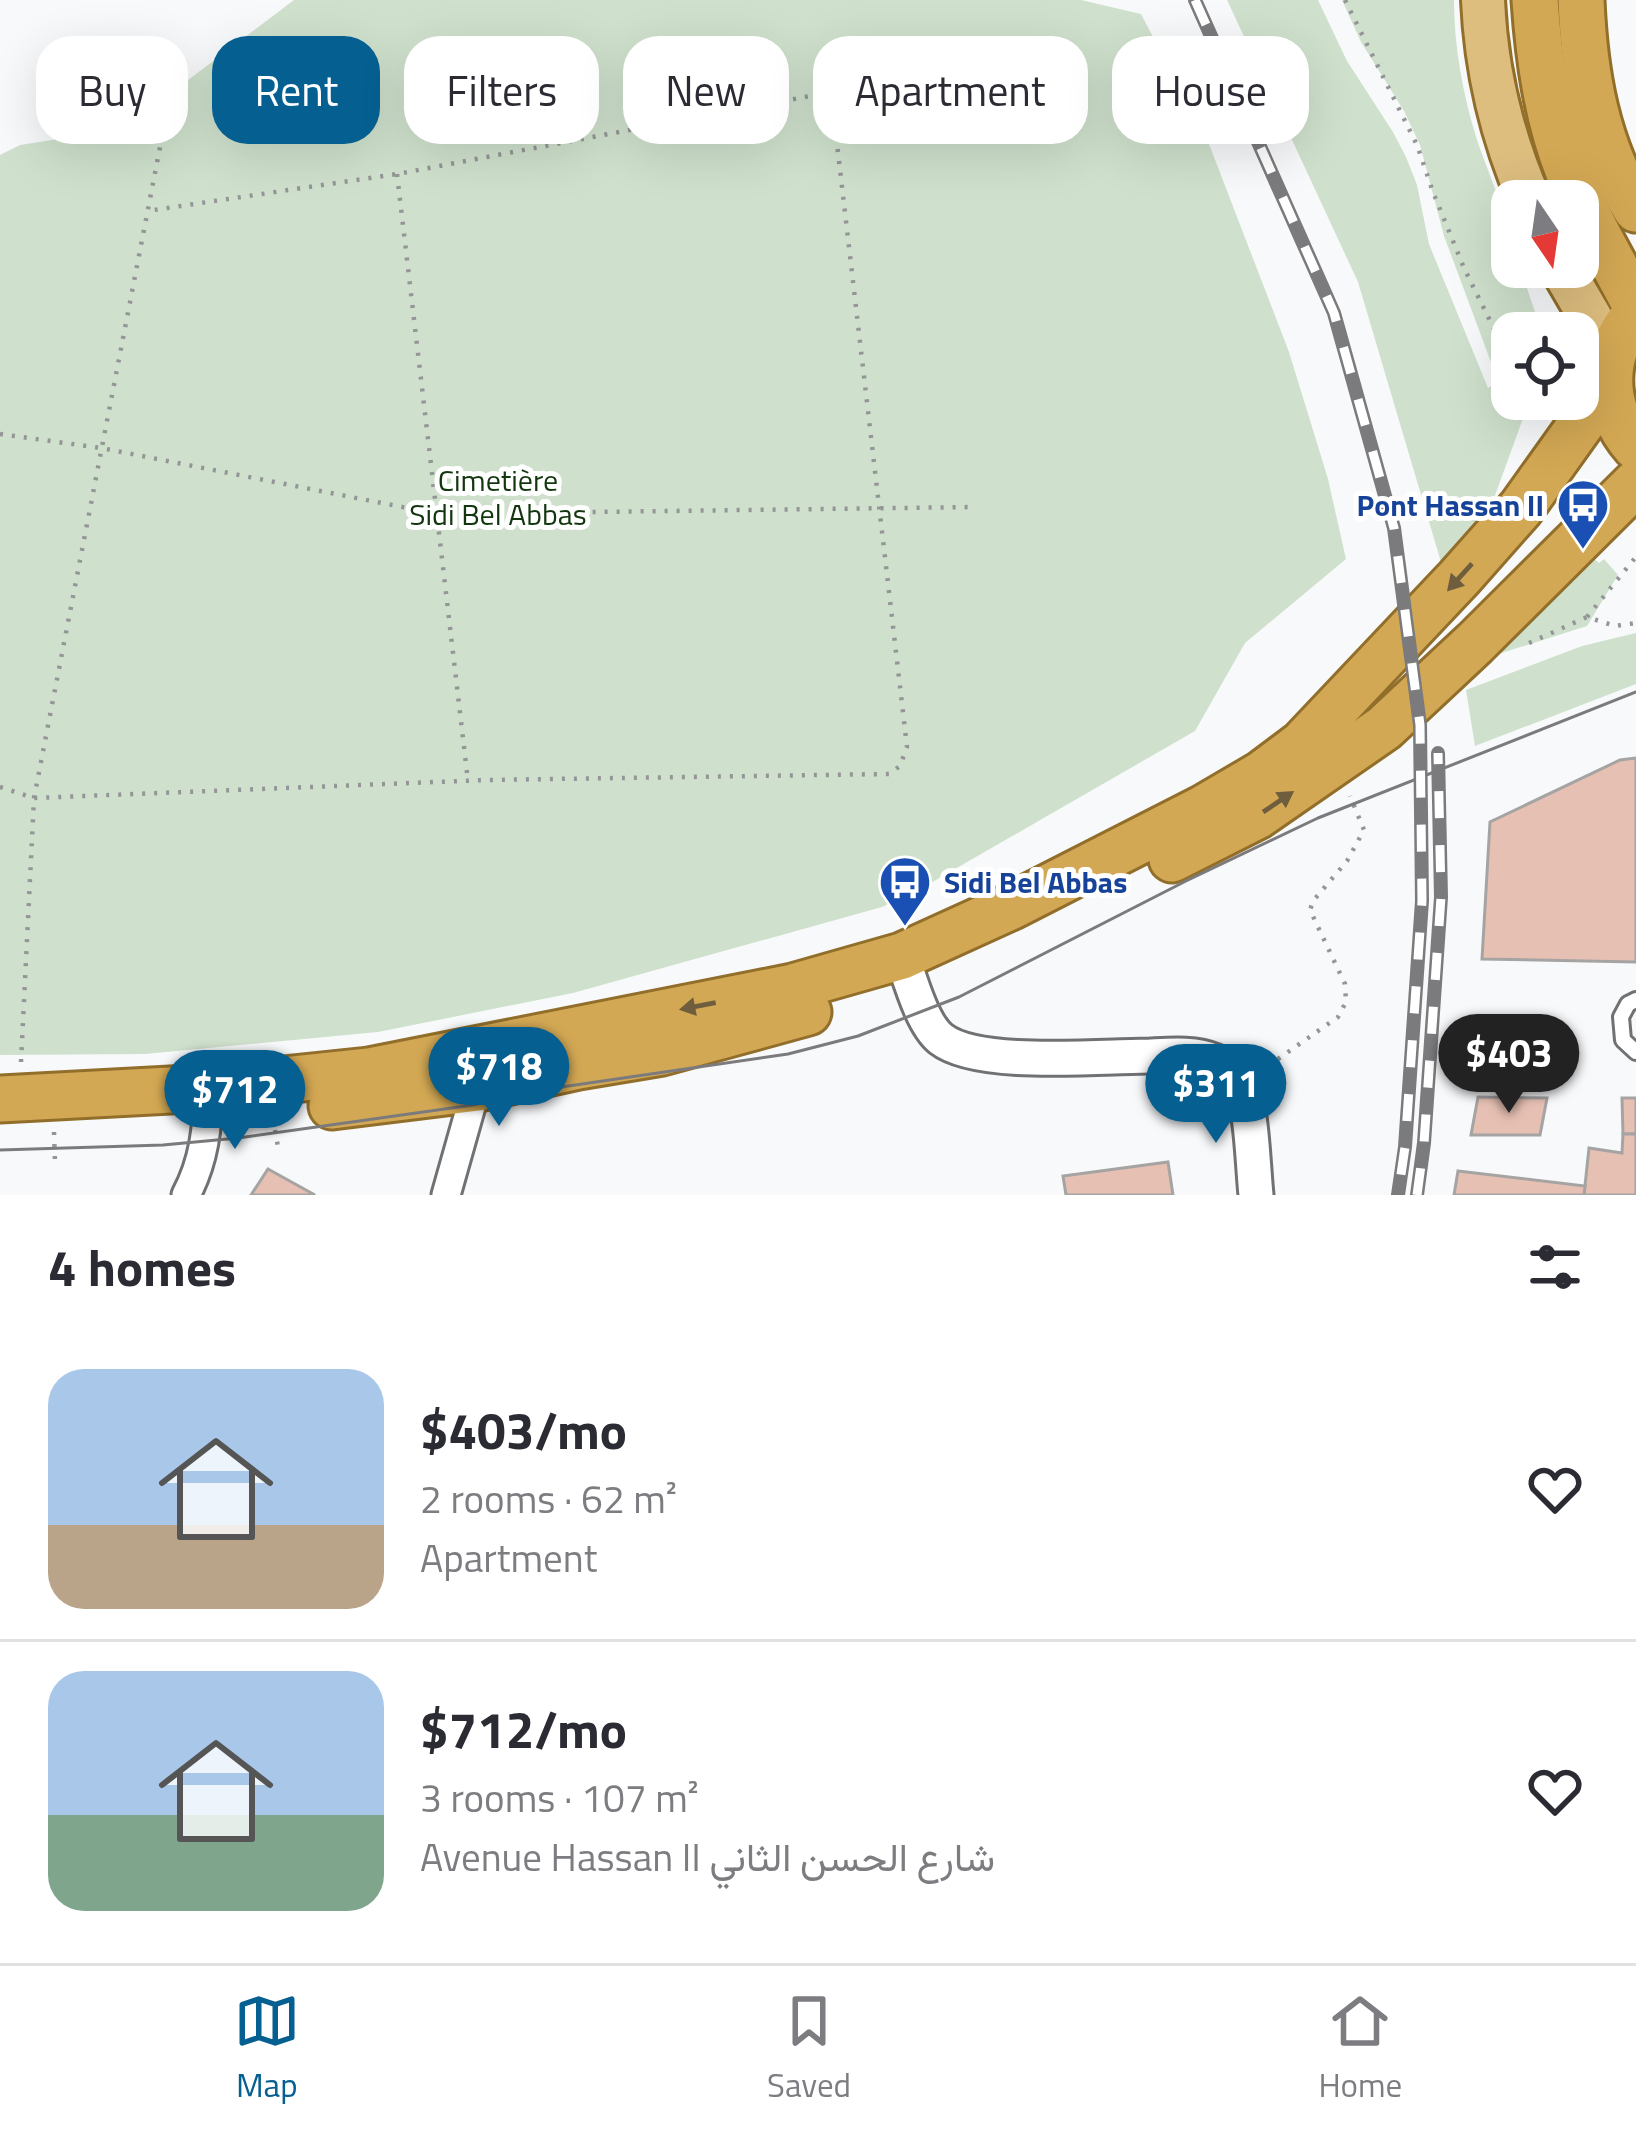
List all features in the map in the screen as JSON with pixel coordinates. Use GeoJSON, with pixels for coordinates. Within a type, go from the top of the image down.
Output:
{"type":"FeatureCollection","features":[{"type":"Feature","properties":{"kind":"highway"},"geometry":{"type":"LineString","coordinates":[[906,970],[1012,906],[1204,808],[1302,744],[1521,508],[1610,369],[1622,330],[1636,310],[1568,170],[1541,70],[1535,0]]}},
{"type":"Feature","properties":{"kind":"highway"},"geometry":{"type":"LineString","coordinates":[[1581,0],[1583,49],[1594,110],[1636,209]]}},
{"type":"Feature","properties":{"kind":"highway"},"geometry":{"type":"LineString","coordinates":[[1610,369],[1615,416],[1636,447]]}},
{"type":"Feature","properties":{"kind":"highway"},"geometry":{"type":"LineString","coordinates":[[6,1108],[208,1103],[369,1071],[481,1068],[793,987],[906,970],[1176,857],[1257,816],[1384,728],[1636,483]]}},
{"type":"Feature","properties":{"kind":"main road"},"geometry":{"type":"LineString","coordinates":[[1483,0],[1492,82],[1522,180]]}},
{"type":"Feature","properties":{"kind":"main road"},"geometry":{"type":"LineString","coordinates":[[1571,288],[1610,369]]}},
{"type":"Feature","properties":{"kind":"street"},"geometry":{"type":"LineString","coordinates":[[906,970],[936,1034],[970,1052],[1038,1058],[1179,1055],[1208,1058],[1227,1068],[1241,1085],[1256,1195]]}},
{"type":"Feature","properties":{"kind":"street"},"geometry":{"type":"LineString","coordinates":[[446,1195],[481,1068]]}},
{"type":"Feature","properties":{"kind":"street"},"geometry":{"type":"LineString","coordinates":[[185,1195],[202,1157],[208,1103]]}},
{"type":"Feature","properties":{"kind":"lane"},"geometry":{"type":"LineString","coordinates":[[1636,1000],[1624,1008],[1621,1017],[1623,1040],[1636,1052]]}},
{"type":"Feature","properties":{"kind":"path"},"geometry":{"type":"LineString","coordinates":[[1345,0],[1418,145],[1464,268],[1491,323]]}},
{"type":"Feature","properties":{"kind":"path"},"geometry":{"type":"LineString","coordinates":[[0,787],[34,798],[468,781],[890,774],[900,766],[907,747],[831,92],[397,174],[148,211]]}},
{"type":"Feature","properties":{"kind":"path"},"geometry":{"type":"LineString","coordinates":[[6,1108],[34,798],[161,144]]}},
{"type":"Feature","properties":{"kind":"path"},"geometry":{"type":"LineString","coordinates":[[397,174],[468,781]]}},
{"type":"Feature","properties":{"kind":"path"},"geometry":{"type":"LineString","coordinates":[[0,434],[101,448],[438,514],[975,507]]}},
{"type":"Feature","properties":{"kind":"path"},"geometry":{"type":"LineString","coordinates":[[1514,650],[1587,617],[1636,559]]}},
{"type":"Feature","properties":{"kind":"path"},"geometry":{"type":"LineString","coordinates":[[1587,617],[1615,626],[1636,623]]}},
{"type":"Feature","properties":{"kind":"path"},"geometry":{"type":"LineString","coordinates":[[1241,1085],[1338,1017],[1346,1002],[1345,984],[1310,910],[1347,862],[1364,830],[1348,791]]}},
{"type":"Feature","properties":{"kind":"green space","name":"Cimetière Sidi Bel Abbas"},"geometry":{"type":"Polygon","coordinates":[[[294,0],[1081,0],[1141,14],[1153,36],[1112,36],[1112,144],[1209,144],[1289,352],[1328,479],[1346,559],[1245,643],[1195,731],[882,907],[573,993],[378,1032],[145,1054],[0,1055],[0,155],[36,143],[188,144],[188,80],[212,62],[212,144],[380,144],[380,36],[246,36],[294,0]]]}},
{"type":"Feature","properties":{"kind":"green space"},"geometry":{"type":"Polygon","coordinates":[[[1227,0],[1318,0],[1347,61],[1406,157],[1429,244],[1488,388],[1491,386],[1491,420],[1522,420],[1484,526],[1443,569],[1358,282],[1294,144],[1309,144],[1309,36],[1244,36],[1227,0]]]}},
{"type":"Feature","properties":{"kind":"green space"},"geometry":{"type":"Polygon","coordinates":[[[1342,0],[1454,0],[1464,88],[1492,180],[1491,288],[1527,288],[1535,312],[1491,312],[1491,362],[1444,236],[1420,145],[1342,0]]]}},
{"type":"Feature","properties":{"kind":"green space"},"geometry":{"type":"Polygon","coordinates":[[[1593,558],[1599,563],[1604,559],[1618,575],[1587,626],[1492,656],[1593,558]]]}},
{"type":"Feature","properties":{"kind":"green space"},"geometry":{"type":"Polygon","coordinates":[[[1636,633],[1636,684],[1475,746],[1466,690],[1582,646],[1636,633]]]}},
{"type":"Feature","properties":{"kind":"building"},"geometry":{"type":"Polygon","coordinates":[[[1636,758],[1636,962],[1482,959],[1490,822],[1620,760],[1636,758]]]}},
{"type":"Feature","properties":{"kind":"building"},"geometry":{"type":"Polygon","coordinates":[[[1478,1097],[1547,1098],[1540,1135],[1471,1135],[1478,1097]]]}},
{"type":"Feature","properties":{"kind":"building"},"geometry":{"type":"Polygon","coordinates":[[[1622,1098],[1636,1098],[1636,1134],[1623,1134],[1622,1098]]]}},
{"type":"Feature","properties":{"kind":"building"},"geometry":{"type":"Polygon","coordinates":[[[1623,1134],[1636,1134],[1636,1195],[1584,1195],[1589,1148],[1622,1153],[1623,1134]]]}},
{"type":"Feature","properties":{"kind":"building"},"geometry":{"type":"Polygon","coordinates":[[[1168,1162],[1173,1195],[1066,1195],[1063,1176],[1168,1162]]]}},
{"type":"Feature","properties":{"kind":"building"},"geometry":{"type":"Polygon","coordinates":[[[268,1169],[315,1195],[251,1195],[268,1169]]]}},
{"type":"Feature","properties":{"kind":"building"},"geometry":{"type":"Polygon","coordinates":[[[1458,1171],[1585,1186],[1584,1195],[1454,1195],[1458,1171]]]}},
{"type":"Feature","properties":{"kind":"tram line"},"geometry":{"type":"LineString","coordinates":[[0,1150],[238,1138],[788,1054],[858,1036],[959,997],[1318,818],[1636,692]]}},
{"type":"Feature","properties":{"kind":"railway"},"geometry":{"type":"LineString","coordinates":[[1195,0],[1334,313],[1394,528],[1420,725],[1422,901],[1398,1195]]}},
{"type":"Feature","properties":{"kind":"railway"},"geometry":{"type":"LineString","coordinates":[[1417,1195],[1441,897],[1438,753]]}},
{"type":"Feature","properties":{"kind":"place","name":"Pont Hassan II"},"geometry":{"type":"Point","coordinates":[1583,551]}},
{"type":"Feature","properties":{"kind":"place","name":"Sidi Bel Abbas"},"geometry":{"type":"Point","coordinates":[905,928]}}]}
